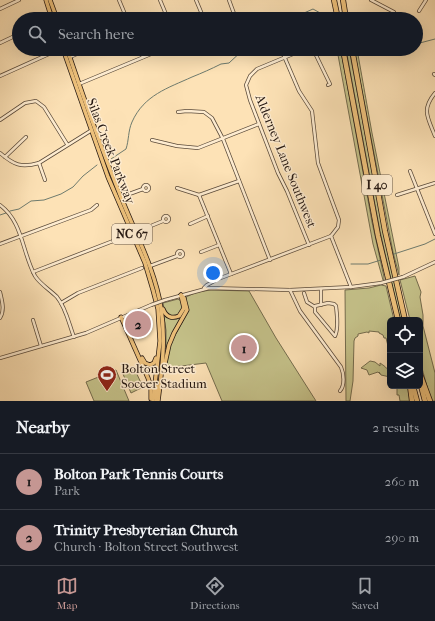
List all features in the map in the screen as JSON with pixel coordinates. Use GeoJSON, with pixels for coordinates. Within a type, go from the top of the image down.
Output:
{"type":"FeatureCollection","features":[{"type":"Feature","properties":{"kind":"highway"},"geometry":{"type":"LineString","coordinates":[[334,0],[337,12]]}},
{"type":"Feature","properties":{"kind":"highway"},"geometry":{"type":"LineString","coordinates":[[343,0],[345,12]]}},
{"type":"Feature","properties":{"kind":"highway","name":"I 40"},"geometry":{"type":"LineString","coordinates":[[344,56],[378,236],[397,317]]}},
{"type":"Feature","properties":{"kind":"highway","name":"I 40"},"geometry":{"type":"LineString","coordinates":[[353,56],[385,231],[405,317]]}},
{"type":"Feature","properties":{"kind":"highway"},"geometry":{"type":"LineString","coordinates":[[423,382],[430,401]]}},
{"type":"Feature","properties":{"kind":"highway"},"geometry":{"type":"LineString","coordinates":[[410,389],[412,401]]}},
{"type":"Feature","properties":{"kind":"highway"},"geometry":{"type":"LineString","coordinates":[[414,389],[417,401]]}},
{"type":"Feature","properties":{"kind":"highway"},"geometry":{"type":"LineString","coordinates":[[422,389],[425,401]]}},
{"type":"Feature","properties":{"kind":"main road"},"geometry":{"type":"LineString","coordinates":[[46,0],[50,12]]}},
{"type":"Feature","properties":{"kind":"main road"},"geometry":{"type":"LineString","coordinates":[[50,0],[54,12]]}},
{"type":"Feature","properties":{"kind":"main road","name":"Silas Creek Parkway"},"geometry":{"type":"LineString","coordinates":[[65,56],[93,129],[150,266],[157,289],[164,336],[160,385],[155,401]]}},
{"type":"Feature","properties":{"kind":"main road","name":"Silas Creek Parkway"},"geometry":{"type":"LineString","coordinates":[[70,57],[108,177],[150,277],[158,310],[160,341],[155,401]]}},
{"type":"Feature","properties":{"kind":"main road"},"geometry":{"type":"LineString","coordinates":[[157,289],[161,296],[164,313],[169,317],[176,317],[182,314],[184,306],[181,295]]}},
{"type":"Feature","properties":{"kind":"main road"},"geometry":{"type":"LineString","coordinates":[[160,385],[169,345],[187,310],[184,298],[181,295]]}},
{"type":"Feature","properties":{"kind":"main road"},"geometry":{"type":"LineString","coordinates":[[121,317],[142,360],[147,364],[151,365],[155,362],[160,341]]}},
{"type":"Feature","properties":{"kind":"main road"},"geometry":{"type":"LineString","coordinates":[[121,317],[148,378],[155,401]]}},
{"type":"Feature","properties":{"kind":"street"},"geometry":{"type":"LineString","coordinates":[[0,9],[19,0]]}},
{"type":"Feature","properties":{"kind":"street"},"geometry":{"type":"LineString","coordinates":[[119,0],[124,12]]}},
{"type":"Feature","properties":{"kind":"street"},"geometry":{"type":"LineString","coordinates":[[160,0],[165,12]]}},
{"type":"Feature","properties":{"kind":"street"},"geometry":{"type":"LineString","coordinates":[[196,0],[201,12]]}},
{"type":"Feature","properties":{"kind":"street"},"geometry":{"type":"LineString","coordinates":[[229,0],[233,12]]}},
{"type":"Feature","properties":{"kind":"street"},"geometry":{"type":"LineString","coordinates":[[372,0],[394,12]]}},
{"type":"Feature","properties":{"kind":"street"},"geometry":{"type":"LineString","coordinates":[[419,11],[426,0]]}},
{"type":"Feature","properties":{"kind":"street"},"geometry":{"type":"LineString","coordinates":[[0,43],[12,37]]}},
{"type":"Feature","properties":{"kind":"street"},"geometry":{"type":"LineString","coordinates":[[0,76],[46,56]]}},
{"type":"Feature","properties":{"kind":"street"},"geometry":{"type":"LineString","coordinates":[[316,56],[330,84],[328,86]]}},
{"type":"Feature","properties":{"kind":"street"},"geometry":{"type":"LineString","coordinates":[[79,84],[143,57]]}},
{"type":"Feature","properties":{"kind":"street"},"geometry":{"type":"LineString","coordinates":[[204,289],[207,285],[219,279],[331,236],[338,228],[339,220],[318,163],[312,111],[299,91],[284,57]]}},
{"type":"Feature","properties":{"kind":"street","name":"Alderney Lane Southwest"},"geometry":{"type":"LineString","coordinates":[[284,57],[257,69],[248,79],[246,84],[247,91],[278,173],[287,190],[309,245]]}},
{"type":"Feature","properties":{"kind":"street"},"geometry":{"type":"LineString","coordinates":[[435,93],[428,102],[427,110],[428,118],[435,136]]}},
{"type":"Feature","properties":{"kind":"street"},"geometry":{"type":"LineString","coordinates":[[0,113],[1,119],[25,103],[38,101],[44,106],[67,144]]}},
{"type":"Feature","properties":{"kind":"street"},"geometry":{"type":"LineString","coordinates":[[178,112],[204,112],[212,118],[239,180],[270,260]]}},
{"type":"Feature","properties":{"kind":"street"},"geometry":{"type":"LineString","coordinates":[[152,140],[177,146],[198,148],[259,124]]}},
{"type":"Feature","properties":{"kind":"street"},"geometry":{"type":"LineString","coordinates":[[0,153],[21,166],[39,163],[93,129]]}},
{"type":"Feature","properties":{"kind":"street"},"geometry":{"type":"LineString","coordinates":[[5,157],[26,137]]}},
{"type":"Feature","properties":{"kind":"street"},"geometry":{"type":"LineString","coordinates":[[39,163],[44,180]]}},
{"type":"Feature","properties":{"kind":"street"},"geometry":{"type":"LineString","coordinates":[[410,171],[435,234]]}},
{"type":"Feature","properties":{"kind":"street"},"geometry":{"type":"LineString","coordinates":[[177,188],[199,195],[239,180]]}},
{"type":"Feature","properties":{"kind":"street"},"geometry":{"type":"LineString","coordinates":[[397,194],[435,183]]}},
{"type":"Feature","properties":{"kind":"street"},"geometry":{"type":"LineString","coordinates":[[121,197],[143,189]]}},
{"type":"Feature","properties":{"kind":"street"},"geometry":{"type":"LineString","coordinates":[[199,195],[232,274]]}},
{"type":"Feature","properties":{"kind":"street"},"geometry":{"type":"LineString","coordinates":[[0,205],[14,220],[33,272],[39,281],[56,296],[61,303],[74,337]]}},
{"type":"Feature","properties":{"kind":"street"},"geometry":{"type":"LineString","coordinates":[[0,244],[91,210],[97,205]]}},
{"type":"Feature","properties":{"kind":"street"},"geometry":{"type":"LineString","coordinates":[[190,224],[208,216]]}},
{"type":"Feature","properties":{"kind":"street"},"geometry":{"type":"LineString","coordinates":[[135,232],[163,220]]}},
{"type":"Feature","properties":{"kind":"street"},"geometry":{"type":"LineString","coordinates":[[33,272],[126,236]]}},
{"type":"Feature","properties":{"kind":"street"},"geometry":{"type":"LineString","coordinates":[[331,236],[351,287]]}},
{"type":"Feature","properties":{"kind":"street"},"geometry":{"type":"LineString","coordinates":[[201,252],[219,245]]}},
{"type":"Feature","properties":{"kind":"street"},"geometry":{"type":"LineString","coordinates":[[150,266],[177,256]]}},
{"type":"Feature","properties":{"kind":"street"},"geometry":{"type":"LineString","coordinates":[[0,358],[74,337],[151,305],[204,289],[290,290],[351,287],[381,283],[403,276],[435,262]]}},
{"type":"Feature","properties":{"kind":"street"},"geometry":{"type":"LineString","coordinates":[[61,303],[78,293],[142,268]]}},
{"type":"Feature","properties":{"kind":"street"},"geometry":{"type":"LineString","coordinates":[[320,289],[321,305]]}},
{"type":"Feature","properties":{"kind":"street"},"geometry":{"type":"LineString","coordinates":[[290,290],[300,311],[342,367],[343,385],[340,391]]}},
{"type":"Feature","properties":{"kind":"street"},"geometry":{"type":"LineString","coordinates":[[0,292],[3,310],[0,318]]}},
{"type":"Feature","properties":{"kind":"street"},"geometry":{"type":"LineString","coordinates":[[304,293],[307,302],[315,307]]}},
{"type":"Feature","properties":{"kind":"street"},"geometry":{"type":"LineString","coordinates":[[332,303],[336,306],[337,327],[335,336],[315,312],[315,307],[332,303]]}},
{"type":"Feature","properties":{"kind":"street"},"geometry":{"type":"LineString","coordinates":[[33,320],[42,346]]}},
{"type":"Feature","properties":{"kind":"shaded area"},"geometry":{"type":"Polygon","coordinates":[[[338,56],[342,56],[384,280],[373,244],[338,56]]]}},
{"type":"Feature","properties":{"kind":"shaded area"},"geometry":{"type":"Polygon","coordinates":[[[347,56],[350,56],[386,244],[402,317],[399,317],[380,231],[347,56]]]}},
{"type":"Feature","properties":{"kind":"shaded area"},"geometry":{"type":"Polygon","coordinates":[[[355,56],[358,56],[399,268],[399,275],[393,252],[355,56]]]}},
{"type":"Feature","properties":{"kind":"shaded area"},"geometry":{"type":"Polygon","coordinates":[[[415,276],[421,292],[420,297],[423,317],[409,317],[400,280],[415,276]]]}},
{"type":"Feature","properties":{"kind":"shaded area"},"geometry":{"type":"Polygon","coordinates":[[[381,285],[386,286],[393,317],[387,317],[387,342],[386,338],[384,338],[379,332],[369,331],[369,333],[358,334],[355,338],[353,381],[350,401],[346,401],[345,290],[369,288],[381,285]]]}},
{"type":"Feature","properties":{"kind":"shaded area"},"geometry":{"type":"Polygon","coordinates":[[[211,290],[249,291],[276,338],[316,401],[222,401],[206,363],[165,368],[169,348],[187,313],[186,297],[197,292],[211,290]]]}},
{"type":"Feature","properties":{"kind":"shaded area"},"geometry":{"type":"Polygon","coordinates":[[[178,299],[181,301],[183,308],[180,314],[175,316],[167,315],[163,303],[178,299]]]}},
{"type":"Feature","properties":{"kind":"shaded area"},"geometry":{"type":"Polygon","coordinates":[[[163,312],[170,318],[183,313],[184,314],[169,340],[166,349],[166,330],[163,312]]]}},
{"type":"Feature","properties":{"kind":"shaded area"},"geometry":{"type":"Polygon","coordinates":[[[423,326],[435,373],[435,401],[431,401],[423,372],[423,326]]]}},
{"type":"Feature","properties":{"kind":"shaded area"},"geometry":{"type":"Polygon","coordinates":[[[370,361],[375,362],[380,366],[380,363],[387,369],[387,376],[381,375],[379,372],[380,374],[378,372],[369,375],[367,370],[361,368],[370,361]]]}},
{"type":"Feature","properties":{"kind":"shaded area"},"geometry":{"type":"Polygon","coordinates":[[[134,368],[143,387],[131,393],[123,374],[134,368]]]}},
{"type":"Feature","properties":{"kind":"shaded area","name":"Bolton Street Soccer Stadium"},"geometry":{"type":"Polygon","coordinates":[[[116,370],[129,401],[94,401],[86,382],[116,370]]]}},
{"type":"Feature","properties":{"kind":"shaded area"},"geometry":{"type":"Polygon","coordinates":[[[397,389],[409,389],[411,401],[400,401],[399,395],[397,395],[397,389]]]}},
{"type":"Feature","properties":{"kind":"waterway"},"geometry":{"type":"LineString","coordinates":[[306,12],[313,9],[318,12]]}},
{"type":"Feature","properties":{"kind":"waterway"},"geometry":{"type":"LineString","coordinates":[[423,42],[435,39]]}},
{"type":"Feature","properties":{"kind":"waterway"},"geometry":{"type":"LineString","coordinates":[[111,159],[126,149],[132,122],[143,105],[150,99],[174,85],[221,64],[229,63],[236,56]]}},
{"type":"Feature","properties":{"kind":"waterway"},"geometry":{"type":"LineString","coordinates":[[10,211],[19,209],[31,201],[44,200],[61,194],[73,187],[83,176],[97,165]]}},
{"type":"Feature","properties":{"kind":"waterway"},"geometry":{"type":"LineString","coordinates":[[0,215],[6,213]]}},
{"type":"Feature","properties":{"kind":"waterway"},"geometry":{"type":"LineString","coordinates":[[391,255],[425,244],[435,239]]}},
{"type":"Feature","properties":{"kind":"waterway"},"geometry":{"type":"LineString","coordinates":[[351,264],[368,264],[381,260]]}},
{"type":"Feature","properties":{"kind":"place","name":"Trinity Presbyterian Church"},"geometry":{"type":"Point","coordinates":[138,324]}},
{"type":"Feature","properties":{"kind":"place","name":"Bolton Park Tennis Courts"},"geometry":{"type":"Point","coordinates":[244,348]}},
{"type":"Feature","properties":{"kind":"place","name":"Bolton Street Soccer Stadium"},"geometry":{"type":"Point","coordinates":[107,392]}}]}
